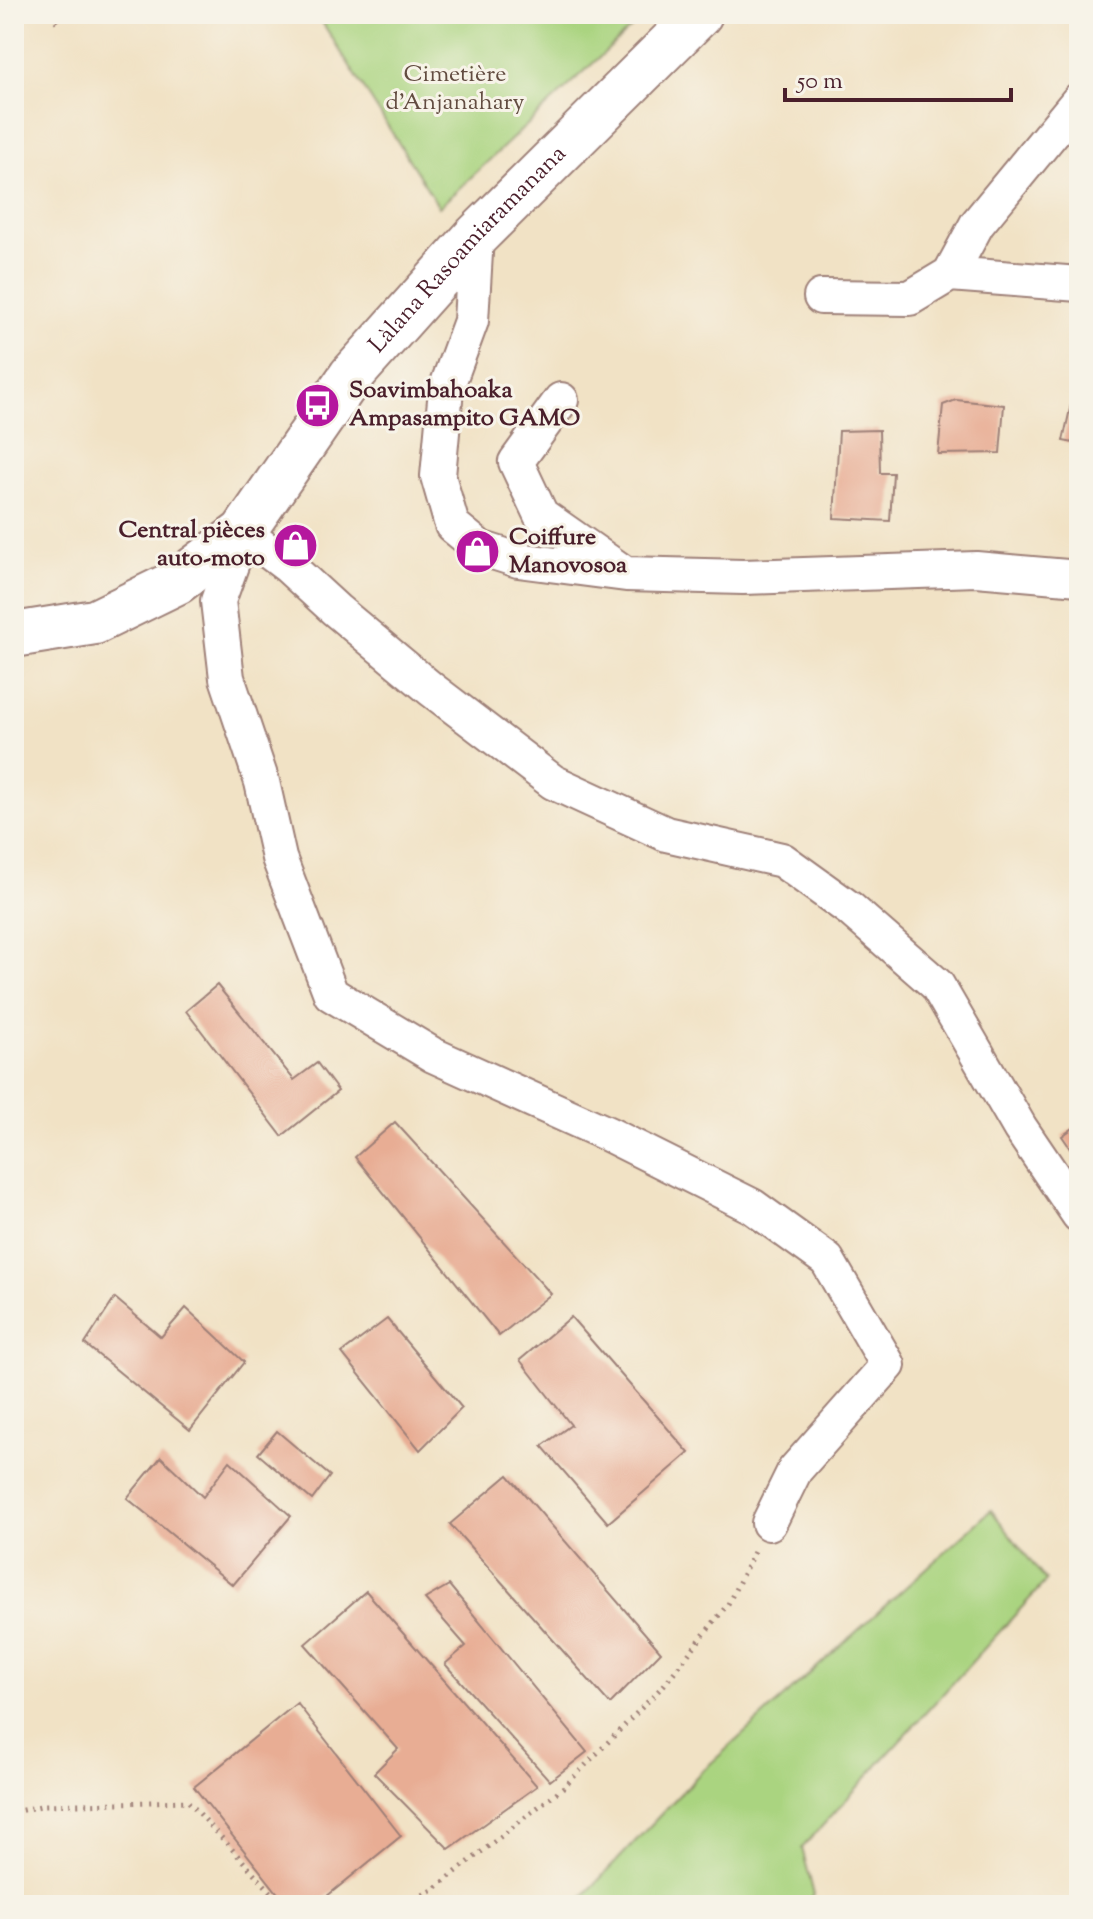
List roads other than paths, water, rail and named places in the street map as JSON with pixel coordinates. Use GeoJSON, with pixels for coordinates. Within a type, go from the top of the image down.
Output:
{"type":"FeatureCollection","features":[{"type":"Feature","properties":{"kind":"main road","name":"Làlana Rasoamiaramanana"},"geometry":{"type":"LineString","coordinates":[[14,635],[95,622],[177,582],[243,532],[351,376],[476,236],[700,14]]}},
{"type":"Feature","properties":{"kind":"street"},"geometry":{"type":"LineString","coordinates":[[821,297],[910,298],[950,274],[977,224],[1079,100]]}},
{"type":"Feature","properties":{"kind":"street"},"geometry":{"type":"LineString","coordinates":[[476,236],[471,321],[446,389],[438,476],[452,525],[480,548],[518,560],[626,574],[743,577],[976,569],[1079,578]]}},
{"type":"Feature","properties":{"kind":"street"},"geometry":{"type":"LineString","coordinates":[[950,274],[1079,284]]}},
{"type":"Feature","properties":{"kind":"street"},"geometry":{"type":"LineString","coordinates":[[561,400],[516,462],[541,515],[626,574]]}},
{"type":"Feature","properties":{"kind":"street"},"geometry":{"type":"LineString","coordinates":[[769,1523],[795,1470],[888,1365],[827,1260],[752,1206],[610,1135],[433,1055],[331,994],[279,858],[262,782],[227,678],[218,601],[243,532],[288,566],[431,689],[553,782],[666,834],[782,860],[850,909],[937,985],[1020,1128],[1079,1215]]}},
{"type":"Feature","properties":{"kind":"place","name":"Soavimbahoaka Ampasampito GAMO"},"geometry":{"type":"Point","coordinates":[318,405]}},
{"type":"Feature","properties":{"kind":"place","name":"Central pièces auto-moto"},"geometry":{"type":"Point","coordinates":[296,545]}},
{"type":"Feature","properties":{"kind":"place","name":"Coiffure Manovosoa"},"geometry":{"type":"Point","coordinates":[478,552]}},
{"type":"Feature","properties":{"kind":"park label","name":"Cimetière d'Anjanahary"},"geometry":{"type":"Point","coordinates":[455,89]}}]}
